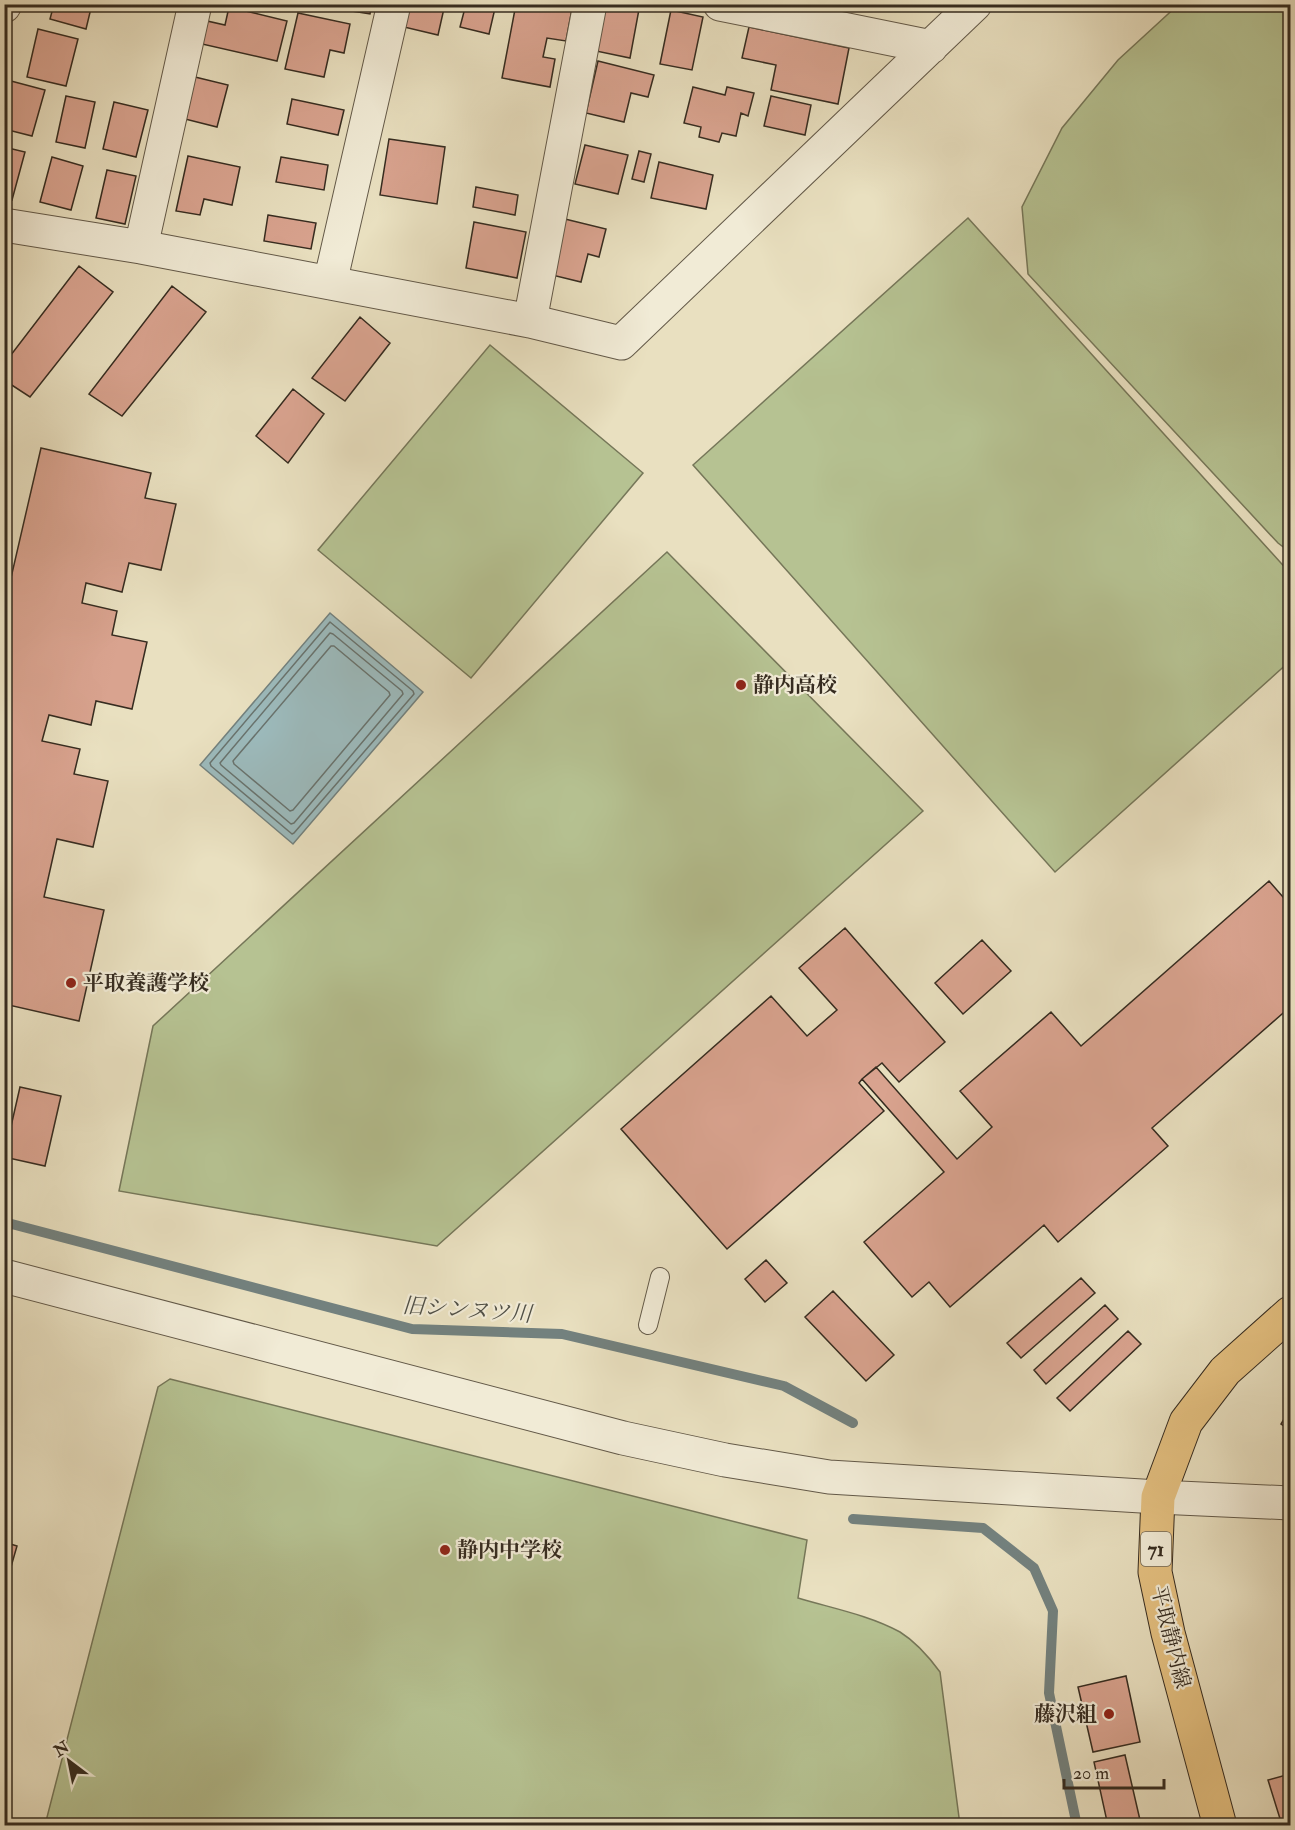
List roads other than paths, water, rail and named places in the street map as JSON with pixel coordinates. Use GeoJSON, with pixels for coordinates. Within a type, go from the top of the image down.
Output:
{"type":"FeatureCollection","features":[{"type":"Feature","properties":{"kind":"main road","name":"平取静内線"},"geometry":{"type":"LineString","coordinates":[[1220,1826],[1168,1632],[1155,1572],[1158,1497],[1185,1422],[1225,1371],[1290,1313]]}},
{"type":"Feature","properties":{"kind":"street"},"geometry":{"type":"LineString","coordinates":[[141,247],[195,4]]}},
{"type":"Feature","properties":{"kind":"street"},"geometry":{"type":"LineString","coordinates":[[330,284],[394,4]]}},
{"type":"Feature","properties":{"kind":"street"},"geometry":{"type":"LineString","coordinates":[[530,321],[590,4]]}},
{"type":"Feature","properties":{"kind":"street"},"geometry":{"type":"LineString","coordinates":[[720,4],[803,12],[931,46]]}},
{"type":"Feature","properties":{"kind":"street"},"geometry":{"type":"LineString","coordinates":[[4,225],[141,247],[530,321],[621,343],[975,4]]}},
{"type":"Feature","properties":{"kind":"street"},"geometry":{"type":"LineString","coordinates":[[4,1276],[623,1438],[725,1460],[829,1477],[1290,1503]]}},
{"type":"Feature","properties":{"kind":"lane"},"geometry":{"type":"LineString","coordinates":[[648,1325],[660,1277]]}},
{"type":"Feature","properties":{"kind":"water"},"geometry":{"type":"Polygon","coordinates":[[[330,613],[423,692],[293,844],[200,765],[330,613]]]}},
{"type":"Feature","properties":{"kind":"waterway","name":"旧シンヌツ川"},"geometry":{"type":"LineString","coordinates":[[4,1222],[412,1329],[562,1334],[784,1386],[853,1423]]}},
{"type":"Feature","properties":{"kind":"waterway","name":"旧シンヌツ川"},"geometry":{"type":"LineString","coordinates":[[853,1519],[983,1528],[1034,1568],[1053,1611],[1049,1693],[1077,1826]]}},
{"type":"Feature","properties":{"kind":"place","name":"静内高校"},"geometry":{"type":"Point","coordinates":[741,685]}},
{"type":"Feature","properties":{"kind":"place","name":"平取養護学校"},"geometry":{"type":"Point","coordinates":[71,983]}},
{"type":"Feature","properties":{"kind":"place","name":"静内中学校"},"geometry":{"type":"Point","coordinates":[445,1550]}},
{"type":"Feature","properties":{"kind":"place","name":"藤沢組"},"geometry":{"type":"Point","coordinates":[1109,1714]}}]}
